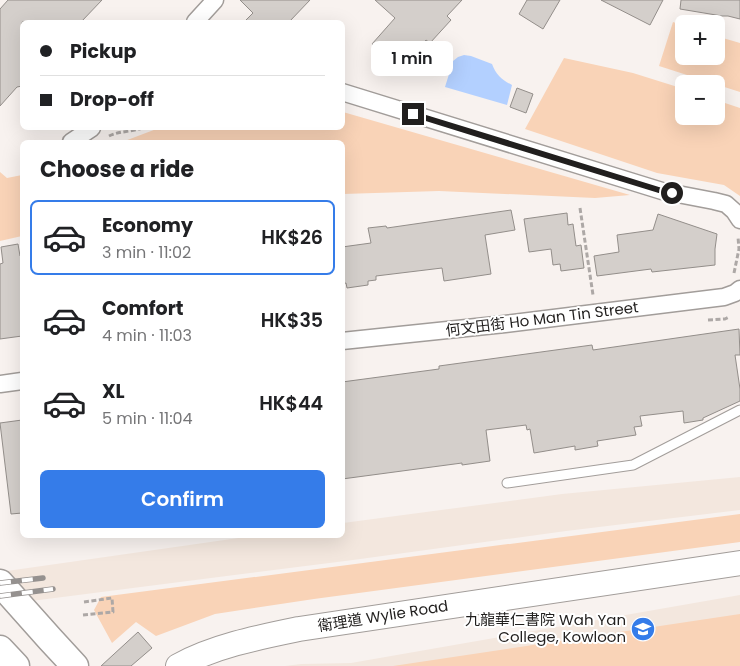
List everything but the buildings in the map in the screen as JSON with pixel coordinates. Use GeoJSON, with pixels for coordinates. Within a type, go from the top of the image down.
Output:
{"type":"FeatureCollection","features":[{"type":"Feature","properties":{"kind":"main road","name":"衛理道 Wylie Road"},"geometry":{"type":"LineString","coordinates":[[178,666],[188,660],[255,638],[300,629],[740,563]]}},
{"type":"Feature","properties":{"kind":"main road"},"geometry":{"type":"LineString","coordinates":[[0,583],[75,666]]}},
{"type":"Feature","properties":{"kind":"main road"},"geometry":{"type":"LineString","coordinates":[[0,649],[16,666]]}},
{"type":"Feature","properties":{"kind":"street"},"geometry":{"type":"LineString","coordinates":[[197,20],[215,0]]}},
{"type":"Feature","properties":{"kind":"street"},"geometry":{"type":"LineString","coordinates":[[345,93],[662,191],[726,204],[740,220]]}},
{"type":"Feature","properties":{"kind":"street"},"geometry":{"type":"LineString","coordinates":[[73,140],[89,130]]}},
{"type":"Feature","properties":{"kind":"street","name":"何文田街 Ho Man Tin Street"},"geometry":{"type":"LineString","coordinates":[[345,341],[505,324],[724,297],[740,289]]}},
{"type":"Feature","properties":{"kind":"street"},"geometry":{"type":"LineString","coordinates":[[0,384],[20,381]]}},
{"type":"Feature","properties":{"kind":"lane"},"geometry":{"type":"LineString","coordinates":[[507,483],[633,465],[740,410]]}},
{"type":"Feature","properties":{"kind":"path"},"geometry":{"type":"LineString","coordinates":[[106,138],[114,134],[136,130]]}},
{"type":"Feature","properties":{"kind":"path"},"geometry":{"type":"LineString","coordinates":[[580,208],[593,295]]}},
{"type":"Feature","properties":{"kind":"path"},"geometry":{"type":"LineString","coordinates":[[82,615],[113,612],[112,598],[84,602]]}},
{"type":"Feature","properties":{"kind":"shaded area"},"geometry":{"type":"Polygon","coordinates":[[[673,22],[675,23],[675,65],[725,65],[725,39],[740,43],[740,92],[725,87],[725,75],[687,75],[659,66],[673,22]]]}},
{"type":"Feature","properties":{"kind":"shaded area"},"geometry":{"type":"Polygon","coordinates":[[[564,58],[633,73],[675,86],[675,125],[725,125],[725,103],[740,108],[740,196],[724,185],[657,173],[525,129],[564,58]]]}},
{"type":"Feature","properties":{"kind":"shaded area"},"geometry":{"type":"Polygon","coordinates":[[[345,113],[630,195],[595,198],[439,191],[345,194],[345,140],[127,140],[154,130],[345,130],[345,113]]]}},
{"type":"Feature","properties":{"kind":"shaded area"},"geometry":{"type":"Polygon","coordinates":[[[0,172],[7,178],[20,175],[20,236],[0,241],[0,172]]]}},
{"type":"Feature","properties":{"kind":"shaded area"},"geometry":{"type":"Polygon","coordinates":[[[740,477],[740,510],[0,605],[0,572],[239,538],[345,538],[345,523],[562,494],[740,477]]]}},
{"type":"Feature","properties":{"kind":"shaded area"},"geometry":{"type":"Polygon","coordinates":[[[740,514],[740,542],[215,614],[156,636],[136,622],[112,643],[94,610],[101,597],[740,514]]]}},
{"type":"Feature","properties":{"kind":"shaded area","name":"九龍華仁書院 Wah Yan College, Kowloon"},"geometry":{"type":"Polygon","coordinates":[[[740,595],[740,666],[285,666],[351,663],[740,595]]]}},
{"type":"Feature","properties":{"kind":"shaded area","name":"九龍華仁書院 Wah Yan College, Kowloon"},"geometry":{"type":"Polygon","coordinates":[[[740,614],[740,666],[393,666],[740,614]]]}},
{"type":"Feature","properties":{"kind":"water"},"geometry":{"type":"Polygon","coordinates":[[[464,55],[492,64],[500,77],[512,85],[507,105],[445,87],[453,61],[464,55]]]}},
{"type":"Feature","properties":{"kind":"railway"},"geometry":{"type":"LineString","coordinates":[[0,583],[43,578]]}},
{"type":"Feature","properties":{"kind":"railway"},"geometry":{"type":"LineString","coordinates":[[0,596],[53,589]]}},
{"type":"Feature","properties":{"kind":"place","name":"九龍華仁書院 Wah Yan College, Kowloon"},"geometry":{"type":"Point","coordinates":[643,629]}},
{"type":"Feature","properties":{"kind":"route"},"geometry":{"type":"LineString","coordinates":[[413,114],[672,193]]}}]}
